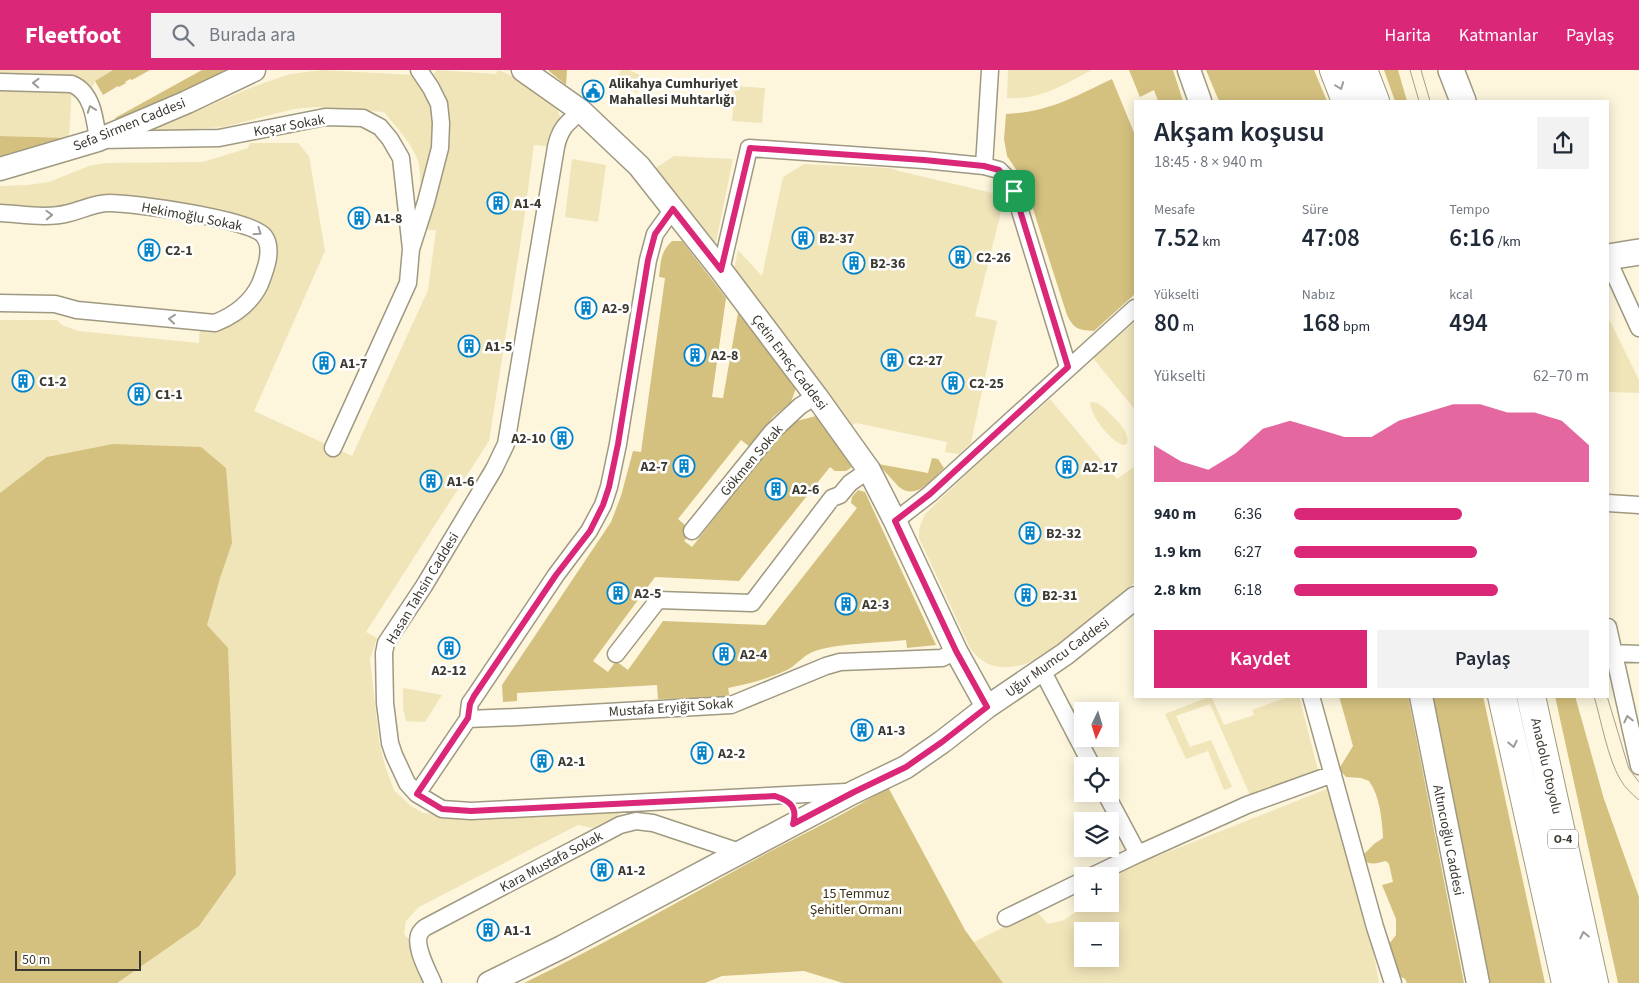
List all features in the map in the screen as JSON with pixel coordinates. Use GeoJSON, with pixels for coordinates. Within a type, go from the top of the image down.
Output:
{"type":"FeatureCollection","features":[{"type":"Feature","properties":{"kind":"highway"},"geometry":{"type":"LineString","coordinates":[[1334,70],[1346,100]]}},
{"type":"Feature","properties":{"kind":"highway"},"geometry":{"type":"LineString","coordinates":[[1363,70],[1375,100]]}},
{"type":"Feature","properties":{"kind":"highway","name":"Anadolu Otoyolu"},"geometry":{"type":"LineString","coordinates":[[1502,698],[1566,983]]}},
{"type":"Feature","properties":{"kind":"highway","name":"Anadolu Otoyolu"},"geometry":{"type":"LineString","coordinates":[[1531,698],[1594,983]]}},
{"type":"Feature","properties":{"kind":"main road"},"geometry":{"type":"LineString","coordinates":[[1451,70],[1463,100]]}},
{"type":"Feature","properties":{"kind":"main road"},"geometry":{"type":"LineString","coordinates":[[1609,258],[1639,252]]}},
{"type":"Feature","properties":{"kind":"street","name":"Sefa Sirmen Caddesi"},"geometry":{"type":"LineString","coordinates":[[0,169],[98,140],[187,102],[254,70]]}},
{"type":"Feature","properties":{"kind":"street","name":"Koşar Sokak"},"geometry":{"type":"LineString","coordinates":[[411,249],[440,148],[441,123],[439,104],[419,70]]}},
{"type":"Feature","properties":{"kind":"street","name":"Çetin Emeç Caddesi"},"geometry":{"type":"LineString","coordinates":[[523,70],[581,111],[639,166],[721,270],[816,396],[869,470],[956,651],[987,707]]}},
{"type":"Feature","properties":{"kind":"street"},"geometry":{"type":"LineString","coordinates":[[984,166],[990,70]]}},
{"type":"Feature","properties":{"kind":"street"},"geometry":{"type":"LineString","coordinates":[[1189,70],[1200,100]]}},
{"type":"Feature","properties":{"kind":"street"},"geometry":{"type":"LineString","coordinates":[[0,82],[72,84],[83,92],[91,107],[98,140]]}},
{"type":"Feature","properties":{"kind":"street","name":"Hasan Tahsin Caddesi"},"geometry":{"type":"LineString","coordinates":[[581,111],[563,126],[556,147],[506,444],[494,469],[424,586],[386,643],[384,678],[390,743],[394,755],[407,784],[417,794],[442,809],[471,811],[854,792]]}},
{"type":"Feature","properties":{"kind":"street","name":"Koşar Sokak"},"geometry":{"type":"LineString","coordinates":[[98,140],[219,138],[325,117],[363,118],[380,127],[390,139],[400,158],[411,249],[408,283],[333,448]]}},
{"type":"Feature","properties":{"kind":"street"},"geometry":{"type":"LineString","coordinates":[[721,270],[750,148],[924,160],[984,166],[999,170],[1007,178],[1014,191],[1068,367]]}},
{"type":"Feature","properties":{"kind":"street","name":"Hekimoğlu Sokak"},"geometry":{"type":"LineString","coordinates":[[0,213],[48,216],[107,203],[130,204],[222,219],[250,227],[259,231],[265,237],[268,246],[266,268],[252,296],[238,311],[216,323],[77,310],[55,304],[0,303]]}},
{"type":"Feature","properties":{"kind":"street"},"geometry":{"type":"LineString","coordinates":[[417,794],[468,718],[470,704],[474,696],[556,575],[590,531],[603,505],[609,487],[618,444],[648,260],[655,234],[673,209]]}},
{"type":"Feature","properties":{"kind":"street"},"geometry":{"type":"LineString","coordinates":[[1609,260],[1639,328]]}},
{"type":"Feature","properties":{"kind":"street"},"geometry":{"type":"LineString","coordinates":[[895,521],[930,494],[1134,309]]}},
{"type":"Feature","properties":{"kind":"street","name":"Gökmen Sokak"},"geometry":{"type":"LineString","coordinates":[[692,531],[772,432],[800,406],[816,396]]}},
{"type":"Feature","properties":{"kind":"street"},"geometry":{"type":"LineString","coordinates":[[616,654],[658,600],[752,603],[832,498],[840,495],[850,483],[869,470]]}},
{"type":"Feature","properties":{"kind":"street"},"geometry":{"type":"LineString","coordinates":[[1609,503],[1639,505]]}},
{"type":"Feature","properties":{"kind":"street","name":"Uğur Mumcu Caddesi"},"geometry":{"type":"LineString","coordinates":[[489,983],[562,947],[854,792],[906,767],[987,707],[1065,654],[1134,599]]}},
{"type":"Feature","properties":{"kind":"street"},"geometry":{"type":"LineString","coordinates":[[1609,634],[1639,766]]}},
{"type":"Feature","properties":{"kind":"street","name":"Mustafa Eryiğit Sokak"},"geometry":{"type":"LineString","coordinates":[[468,718],[731,705],[840,662],[942,658],[956,651]]}},
{"type":"Feature","properties":{"kind":"street"},"geometry":{"type":"LineString","coordinates":[[1612,653],[1639,654]]}},
{"type":"Feature","properties":{"kind":"street"},"geometry":{"type":"LineString","coordinates":[[1042,670],[1087,757]]}},
{"type":"Feature","properties":{"kind":"street"},"geometry":{"type":"LineString","coordinates":[[1312,698],[1375,927],[1393,983]]}},
{"type":"Feature","properties":{"kind":"street","name":"Altıncıoğlu Caddesi"},"geometry":{"type":"LineString","coordinates":[[1421,698],[1478,983]]}},
{"type":"Feature","properties":{"kind":"street"},"geometry":{"type":"LineString","coordinates":[[1111,867],[1248,805],[1333,774]]}},
{"type":"Feature","properties":{"kind":"street"},"geometry":{"type":"LineString","coordinates":[[775,796],[790,804],[795,816],[793,824]]}},
{"type":"Feature","properties":{"kind":"street"},"geometry":{"type":"LineString","coordinates":[[1110,802],[1138,854]]}},
{"type":"Feature","properties":{"kind":"street","name":"Kara Mustafa Sokak"},"geometry":{"type":"LineString","coordinates":[[433,983],[420,950],[418,940],[420,932],[426,927],[620,825],[636,821],[653,823],[740,852]]}},
{"type":"Feature","properties":{"kind":"street"},"geometry":{"type":"LineString","coordinates":[[1006,918],[1074,885]]}},
{"type":"Feature","properties":{"kind":"shaded area"},"geometry":{"type":"Polygon","coordinates":[[[0,70],[113,70],[95,81],[87,99],[72,85],[69,138],[0,136],[0,70]]]}},
{"type":"Feature","properties":{"kind":"shaded area"},"geometry":{"type":"Polygon","coordinates":[[[322,70],[432,76],[437,70],[496,74],[498,70],[526,84],[557,108],[563,126],[556,147],[534,145],[489,441],[366,632],[377,638],[370,659],[379,741],[385,766],[394,790],[411,806],[423,813],[476,817],[630,809],[593,828],[578,825],[419,907],[406,921],[404,934],[420,951],[433,983],[0,983],[0,320],[57,320],[62,325],[78,331],[199,343],[200,321],[215,323],[252,296],[265,237],[131,204],[0,213],[0,186],[49,182],[89,166],[105,163],[203,162],[248,148],[250,143],[298,143],[309,156],[325,251],[254,411],[352,456],[428,290],[436,230],[418,229],[420,172],[416,156],[410,144],[384,112],[316,107],[294,109],[223,127],[148,132],[255,86],[290,74],[322,70]]]}},
{"type":"Feature","properties":{"kind":"shaded area"},"geometry":{"type":"Polygon","coordinates":[[[621,70],[629,70],[644,77],[637,93],[615,83],[621,70]]]}},
{"type":"Feature","properties":{"kind":"shaded area"},"geometry":{"type":"Polygon","coordinates":[[[1008,70],[1092,70],[1041,94],[1031,97],[1007,98],[1008,70]]]}},
{"type":"Feature","properties":{"kind":"shaded area"},"geometry":{"type":"Polygon","coordinates":[[[735,86],[765,88],[762,123],[732,121],[735,86]]]}},
{"type":"Feature","properties":{"kind":"shaded area"},"geometry":{"type":"Polygon","coordinates":[[[674,156],[733,159],[714,245],[654,169],[674,156]]]}},
{"type":"Feature","properties":{"kind":"shaded area"},"geometry":{"type":"Polygon","coordinates":[[[572,159],[606,165],[598,222],[565,217],[572,159]]]}},
{"type":"Feature","properties":{"kind":"shaded area"},"geometry":{"type":"Polygon","coordinates":[[[804,164],[889,168],[1005,196],[975,316],[997,321],[971,443],[959,454],[945,452],[947,442],[856,423],[851,426],[734,270],[738,250],[762,276],[783,177],[804,164]]]}},
{"type":"Feature","properties":{"kind":"shaded area"},"geometry":{"type":"Polygon","coordinates":[[[1609,319],[1639,380],[1639,393],[1609,392],[1609,319]]]}},
{"type":"Feature","properties":{"kind":"shaded area"},"geometry":{"type":"Polygon","coordinates":[[[1134,323],[1134,409],[1093,358],[1134,323]]]}},
{"type":"Feature","properties":{"kind":"shaded area"},"geometry":{"type":"Polygon","coordinates":[[[1050,399],[1117,479],[1134,467],[1134,583],[1047,655],[1016,666],[996,666],[987,663],[970,648],[919,538],[919,529],[925,514],[1050,399]]]}},
{"type":"Feature","properties":{"kind":"shaded area"},"geometry":{"type":"Polygon","coordinates":[[[1090,402],[1102,406],[1119,423],[1126,433],[1127,444],[1118,443],[1107,433],[1093,414],[1090,402]]]}},
{"type":"Feature","properties":{"kind":"shaded area"},"geometry":{"type":"Polygon","coordinates":[[[403,688],[442,695],[425,722],[406,721],[403,709],[403,688]]]}},
{"type":"Feature","properties":{"kind":"shaded area"},"geometry":{"type":"Polygon","coordinates":[[[1206,698],[1212,698],[1224,725],[1254,715],[1252,710],[1285,698],[1300,698],[1318,770],[1250,795],[1210,704],[1176,716],[1190,747],[1211,740],[1232,787],[1224,790],[1208,751],[1186,759],[1165,714],[1206,698]]]}},
{"type":"Feature","properties":{"kind":"shaded area"},"geometry":{"type":"Polygon","coordinates":[[[1329,788],[1373,949],[1379,983],[1003,983],[974,942],[1036,911],[1048,924],[1064,920],[1076,912],[1119,912],[1119,874],[1125,869],[1329,788]]]}},
{"type":"Feature","properties":{"kind":"green space"},"geometry":{"type":"Polygon","coordinates":[[[113,70],[150,70],[103,95],[95,81],[113,70]]]}},
{"type":"Feature","properties":{"kind":"green space"},"geometry":{"type":"Polygon","coordinates":[[[202,70],[225,70],[120,125],[115,118],[202,70]]]}},
{"type":"Feature","properties":{"kind":"green space"},"geometry":{"type":"Polygon","coordinates":[[[567,70],[566,85],[549,71],[567,70]]]}},
{"type":"Feature","properties":{"kind":"green space"},"geometry":{"type":"Polygon","coordinates":[[[1129,70],[1173,70],[1183,100],[1158,100],[1154,90],[1140,97],[1129,70]]]}},
{"type":"Feature","properties":{"kind":"green space"},"geometry":{"type":"Polygon","coordinates":[[[1206,70],[1314,70],[1327,100],[1219,100],[1206,70]]]}},
{"type":"Feature","properties":{"kind":"green space"},"geometry":{"type":"Polygon","coordinates":[[[1384,70],[1398,70],[1407,100],[1395,100],[1384,70]]]}},
{"type":"Feature","properties":{"kind":"green space"},"geometry":{"type":"Polygon","coordinates":[[[1112,79],[1134,133],[1134,295],[1094,331],[1074,326],[1067,315],[1024,181],[1007,156],[1004,139],[1006,114],[1048,107],[1112,79]]]}},
{"type":"Feature","properties":{"kind":"green space"},"geometry":{"type":"Polygon","coordinates":[[[0,136],[69,138],[0,169],[0,136]]]}},
{"type":"Feature","properties":{"kind":"green space"},"geometry":{"type":"Polygon","coordinates":[[[672,241],[682,241],[726,298],[712,397],[723,398],[738,313],[796,388],[791,402],[773,417],[750,447],[741,440],[678,519],[692,531],[684,541],[692,547],[789,423],[816,416],[852,467],[846,471],[835,471],[830,467],[739,581],[655,577],[593,661],[608,672],[616,661],[628,670],[663,621],[765,625],[857,508],[851,503],[852,497],[858,490],[865,492],[936,645],[907,648],[906,640],[825,648],[811,653],[791,668],[780,673],[758,681],[728,688],[730,698],[658,699],[657,685],[517,693],[517,701],[503,702],[502,685],[611,522],[621,496],[633,451],[641,452],[665,278],[659,277],[661,262],[665,249],[672,241]]]}},
{"type":"Feature","properties":{"kind":"green space"},"geometry":{"type":"Polygon","coordinates":[[[113,444],[201,447],[226,468],[232,543],[207,625],[228,648],[236,874],[199,926],[117,983],[0,983],[0,493],[47,457],[113,444]]]}},
{"type":"Feature","properties":{"kind":"green space"},"geometry":{"type":"Polygon","coordinates":[[[932,458],[938,459],[944,468],[924,487],[912,491],[906,491],[899,487],[878,464],[928,473],[932,458]]]}},
{"type":"Feature","properties":{"kind":"green space"},"geometry":{"type":"Polygon","coordinates":[[[1340,698],[1408,698],[1464,983],[1407,983],[1405,979],[1394,973],[1390,960],[1389,944],[1396,935],[1396,919],[1382,885],[1393,882],[1389,864],[1386,861],[1374,864],[1369,863],[1363,860],[1362,856],[1383,838],[1380,808],[1376,794],[1369,781],[1361,778],[1346,777],[1339,769],[1353,746],[1340,698]]]}},
{"type":"Feature","properties":{"kind":"green space"},"geometry":{"type":"Polygon","coordinates":[[[1432,698],[1483,698],[1545,983],[1488,983],[1432,698]]]}},
{"type":"Feature","properties":{"kind":"green space"},"geometry":{"type":"Polygon","coordinates":[[[1555,698],[1576,698],[1604,799],[1639,897],[1639,983],[1618,983],[1555,698]]]}},
{"type":"Feature","properties":{"kind":"green space","name":"15 Temmuz Şehitler Ormanı"},"geometry":{"type":"Polygon","coordinates":[[[888,787],[965,930],[1003,983],[843,983],[804,971],[722,976],[705,983],[524,983],[840,815],[888,787]]]}},
{"type":"Feature","properties":{"kind":"tram line"},"geometry":{"type":"LineString","coordinates":[[1410,70],[1419,100]]}},
{"type":"Feature","properties":{"kind":"tram line"},"geometry":{"type":"LineString","coordinates":[[1421,70],[1430,100]]}},
{"type":"Feature","properties":{"kind":"tram line"},"geometry":{"type":"LineString","coordinates":[[1595,698],[1608,750],[1616,771],[1624,785],[1639,800]]}},
{"type":"Feature","properties":{"kind":"tram line"},"geometry":{"type":"LineString","coordinates":[[1608,698],[1629,769],[1639,782]]}},
{"type":"Feature","properties":{"kind":"place","name":"Alikahya Cumhuriyet Mahallesi Muhtarlığı"},"geometry":{"type":"Point","coordinates":[593,91]}},
{"type":"Feature","properties":{"kind":"place","name":"A1-4"},"geometry":{"type":"Point","coordinates":[498,203]}},
{"type":"Feature","properties":{"kind":"place","name":"A1-8"},"geometry":{"type":"Point","coordinates":[359,218]}},
{"type":"Feature","properties":{"kind":"place","name":"B2-37"},"geometry":{"type":"Point","coordinates":[803,238]}},
{"type":"Feature","properties":{"kind":"place","name":"C2-1"},"geometry":{"type":"Point","coordinates":[149,250]}},
{"type":"Feature","properties":{"kind":"place","name":"C2-26"},"geometry":{"type":"Point","coordinates":[960,257]}},
{"type":"Feature","properties":{"kind":"place","name":"B2-36"},"geometry":{"type":"Point","coordinates":[854,263]}},
{"type":"Feature","properties":{"kind":"place","name":"A2-9"},"geometry":{"type":"Point","coordinates":[586,308]}},
{"type":"Feature","properties":{"kind":"place","name":"A1-5"},"geometry":{"type":"Point","coordinates":[469,346]}},
{"type":"Feature","properties":{"kind":"place","name":"A2-8"},"geometry":{"type":"Point","coordinates":[695,355]}},
{"type":"Feature","properties":{"kind":"place","name":"C2-27"},"geometry":{"type":"Point","coordinates":[892,360]}},
{"type":"Feature","properties":{"kind":"place","name":"A1-7"},"geometry":{"type":"Point","coordinates":[324,363]}},
{"type":"Feature","properties":{"kind":"place","name":"C1-2"},"geometry":{"type":"Point","coordinates":[23,381]}},
{"type":"Feature","properties":{"kind":"place","name":"C2-25"},"geometry":{"type":"Point","coordinates":[953,383]}},
{"type":"Feature","properties":{"kind":"place","name":"C1-1"},"geometry":{"type":"Point","coordinates":[139,394]}},
{"type":"Feature","properties":{"kind":"place","name":"A2-10"},"geometry":{"type":"Point","coordinates":[562,438]}},
{"type":"Feature","properties":{"kind":"place","name":"A2-7"},"geometry":{"type":"Point","coordinates":[684,466]}},
{"type":"Feature","properties":{"kind":"place","name":"A2-17"},"geometry":{"type":"Point","coordinates":[1067,467]}},
{"type":"Feature","properties":{"kind":"place","name":"A1-6"},"geometry":{"type":"Point","coordinates":[431,481]}},
{"type":"Feature","properties":{"kind":"place","name":"A2-6"},"geometry":{"type":"Point","coordinates":[776,489]}},
{"type":"Feature","properties":{"kind":"place","name":"B2-32"},"geometry":{"type":"Point","coordinates":[1030,533]}},
{"type":"Feature","properties":{"kind":"place","name":"A2-5"},"geometry":{"type":"Point","coordinates":[618,593]}},
{"type":"Feature","properties":{"kind":"place","name":"B2-31"},"geometry":{"type":"Point","coordinates":[1026,595]}},
{"type":"Feature","properties":{"kind":"place","name":"A2-3"},"geometry":{"type":"Point","coordinates":[846,604]}},
{"type":"Feature","properties":{"kind":"place","name":"A2-12"},"geometry":{"type":"Point","coordinates":[449,648]}},
{"type":"Feature","properties":{"kind":"place","name":"A2-4"},"geometry":{"type":"Point","coordinates":[724,654]}},
{"type":"Feature","properties":{"kind":"place","name":"A1-3"},"geometry":{"type":"Point","coordinates":[862,730]}},
{"type":"Feature","properties":{"kind":"place","name":"A2-2"},"geometry":{"type":"Point","coordinates":[702,753]}},
{"type":"Feature","properties":{"kind":"place","name":"A2-1"},"geometry":{"type":"Point","coordinates":[542,761]}},
{"type":"Feature","properties":{"kind":"place","name":"A1-2"},"geometry":{"type":"Point","coordinates":[602,870]}},
{"type":"Feature","properties":{"kind":"place","name":"A1-1"},"geometry":{"type":"Point","coordinates":[488,930]}},
{"type":"Feature","properties":{"kind":"route"},"geometry":{"type":"LineString","coordinates":[[750,148],[864,155],[984,166],[999,170],[1007,178],[1014,191],[1068,367],[930,494],[895,521],[956,651],[987,707],[906,767],[793,824],[795,816],[790,804],[775,796],[471,811],[442,809],[417,794],[468,718],[470,704],[474,696],[556,575],[590,531],[603,505],[609,487],[618,444],[648,260],[655,234],[673,209],[721,270],[750,148]]}}]}
